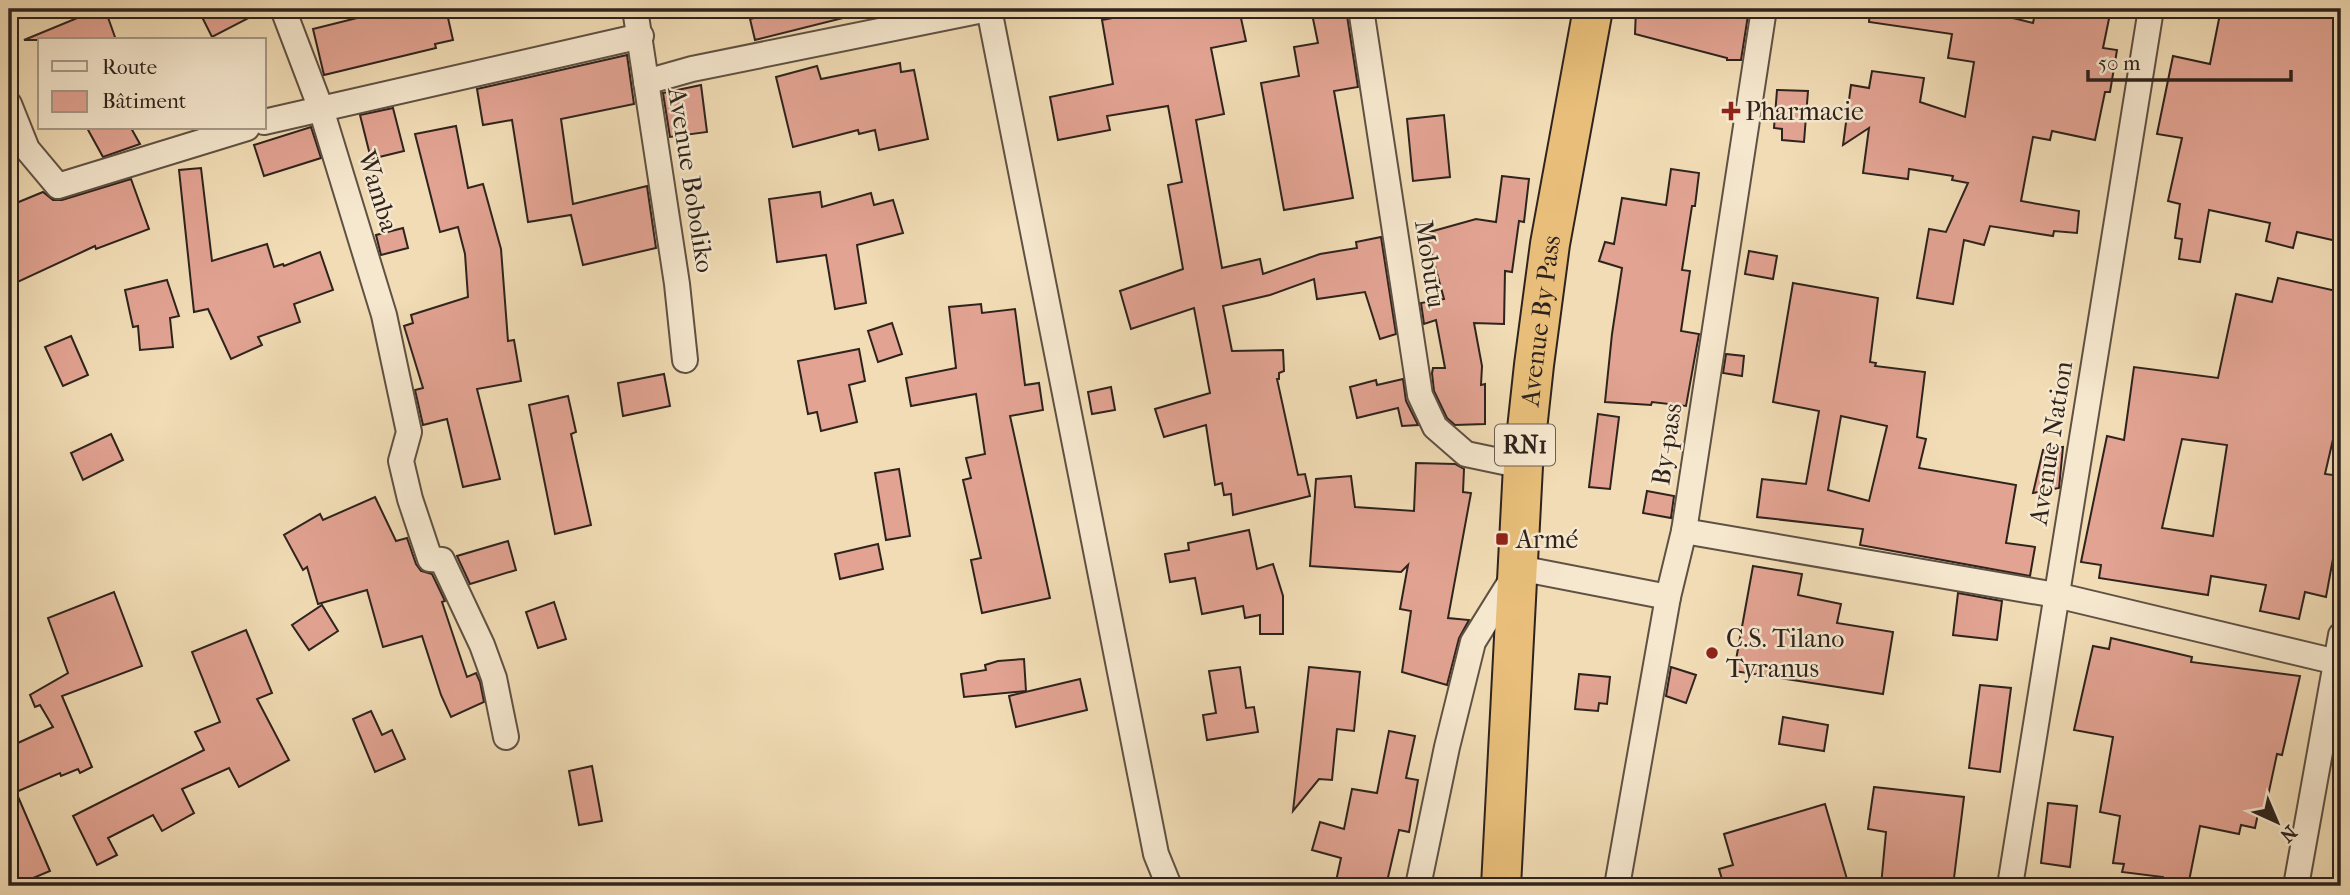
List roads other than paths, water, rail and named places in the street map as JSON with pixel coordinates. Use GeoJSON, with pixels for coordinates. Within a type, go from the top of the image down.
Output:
{"type":"FeatureCollection","features":[{"type":"Feature","properties":{"kind":"highway","name":"Avenue By Pass"},"geometry":{"type":"LineString","coordinates":[[1501,886],[1523,466],[1550,244],[1593,9]]}},
{"type":"Feature","properties":{"kind":"street","name":"Wamba"},"geometry":{"type":"LineString","coordinates":[[283,9],[321,109],[384,315],[409,432],[401,461],[420,533],[430,559],[442,560],[482,645],[494,678],[506,737]]}},
{"type":"Feature","properties":{"kind":"street","name":"Avenue Boboliko"},"geometry":{"type":"LineString","coordinates":[[635,9],[677,284],[685,360]]}},
{"type":"Feature","properties":{"kind":"street"},"geometry":{"type":"LineString","coordinates":[[646,82],[692,69],[989,9],[1156,855],[1169,886]]}},
{"type":"Feature","properties":{"kind":"street","name":"Mobutu"},"geometry":{"type":"LineString","coordinates":[[1361,9],[1420,395],[1435,427],[1466,454],[1523,466]]}},
{"type":"Feature","properties":{"kind":"street","name":"By-pass"},"geometry":{"type":"LineString","coordinates":[[1617,886],[1668,597],[1684,531],[1764,9]]}},
{"type":"Feature","properties":{"kind":"street","name":"Avenue Nation"},"geometry":{"type":"LineString","coordinates":[[2010,886],[2151,9]]}},
{"type":"Feature","properties":{"kind":"street"},"geometry":{"type":"LineString","coordinates":[[266,122],[641,36]]}},
{"type":"Feature","properties":{"kind":"street"},"geometry":{"type":"LineString","coordinates":[[9,104],[27,149],[58,186],[240,130]]}},
{"type":"Feature","properties":{"kind":"street"},"geometry":{"type":"LineString","coordinates":[[1684,531],[2056,595],[2339,662]]}},
{"type":"Feature","properties":{"kind":"street"},"geometry":{"type":"LineString","coordinates":[[1418,886],[1447,747],[1473,642],[1519,568],[1668,597]]}},
{"type":"Feature","properties":{"kind":"street"},"geometry":{"type":"LineString","coordinates":[[2297,886],[2339,662],[2341,635]]}},
{"type":"Feature","properties":{"kind":"place","name":"Pharmacie"},"geometry":{"type":"Point","coordinates":[1731,111]}},
{"type":"Feature","properties":{"kind":"place","name":"Armé"},"geometry":{"type":"Point","coordinates":[1502,539]}},
{"type":"Feature","properties":{"kind":"place","name":"C.S. Tilano Tyranus"},"geometry":{"type":"Point","coordinates":[1712,653]}}]}
